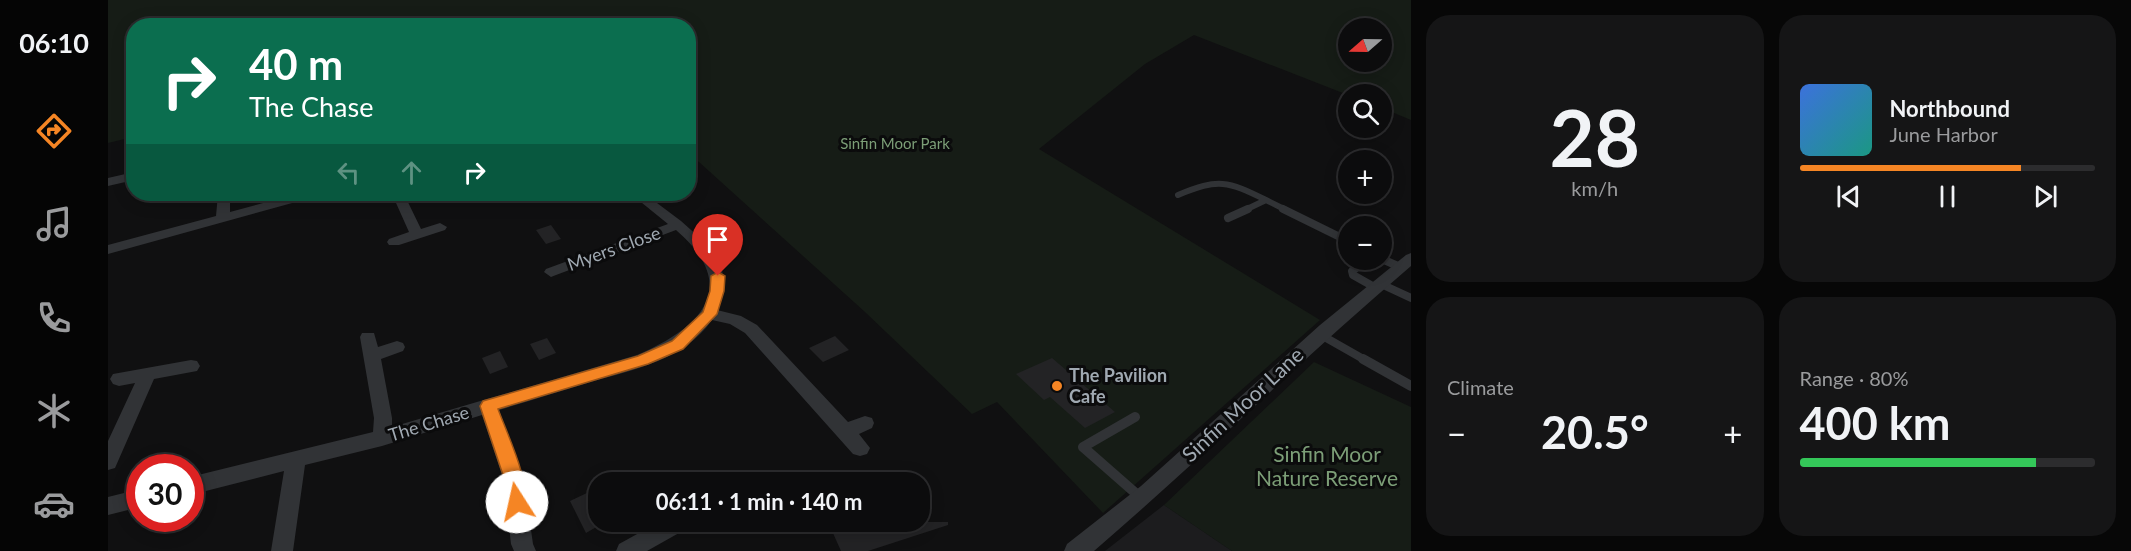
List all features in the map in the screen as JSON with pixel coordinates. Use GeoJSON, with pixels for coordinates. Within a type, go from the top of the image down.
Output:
{"type":"FeatureCollection","features":[{"type":"Feature","properties":{"kind":"street"},"geometry":{"type":"LineString","coordinates":[[108,182],[126,178]]}},
{"type":"Feature","properties":{"kind":"street"},"geometry":{"type":"LineString","coordinates":[[223,217],[224,201]]}},
{"type":"Feature","properties":{"kind":"street"},"geometry":{"type":"LineString","coordinates":[[108,250],[283,201]]}},
{"type":"Feature","properties":{"kind":"street"},"geometry":{"type":"LineString","coordinates":[[401,201],[417,234]]}},
{"type":"Feature","properties":{"kind":"street","name":"The Chase"},"geometry":{"type":"LineString","coordinates":[[204,483],[382,438],[643,360],[677,345],[709,314],[717,291],[718,276],[708,255],[677,225],[646,201]]}},
{"type":"Feature","properties":{"kind":"street","name":"Myers Close"},"geometry":{"type":"LineString","coordinates":[[551,272],[677,225]]}},
{"type":"Feature","properties":{"kind":"street"},"geometry":{"type":"LineString","coordinates":[[394,242],[440,227]]}},
{"type":"Feature","properties":{"kind":"street","name":"Sinfin Moor Lane"},"geometry":{"type":"LineString","coordinates":[[1075,551],[1141,498],[1320,335],[1406,262]]}},
{"type":"Feature","properties":{"kind":"street"},"geometry":{"type":"LineString","coordinates":[[709,314],[735,320],[751,329],[860,448]]}},
{"type":"Feature","properties":{"kind":"street"},"geometry":{"type":"LineString","coordinates":[[368,337],[382,418],[382,438]]}},
{"type":"Feature","properties":{"kind":"street"},"geometry":{"type":"LineString","coordinates":[[372,356],[397,347]]}},
{"type":"Feature","properties":{"kind":"street"},"geometry":{"type":"LineString","coordinates":[[119,379],[191,366]]}},
{"type":"Feature","properties":{"kind":"street"},"geometry":{"type":"LineString","coordinates":[[108,462],[148,374]]}},
{"type":"Feature","properties":{"kind":"street"},"geometry":{"type":"LineString","coordinates":[[489,406],[514,481],[522,544],[525,551]]}},
{"type":"Feature","properties":{"kind":"street"},"geometry":{"type":"LineString","coordinates":[[846,431],[865,423]]}},
{"type":"Feature","properties":{"kind":"street"},"geometry":{"type":"LineString","coordinates":[[282,551],[296,460]]}},
{"type":"Feature","properties":{"kind":"street"},"geometry":{"type":"LineString","coordinates":[[108,506],[126,502]]}},
{"type":"Feature","properties":{"kind":"street"},"geometry":{"type":"LineString","coordinates":[[627,551],[661,532]]}},
{"type":"Feature","properties":{"kind":"lane"},"geometry":{"type":"LineString","coordinates":[[1178,195],[1209,182],[1219,181],[1231,184],[1338,236]]}},
{"type":"Feature","properties":{"kind":"lane"},"geometry":{"type":"LineString","coordinates":[[1228,218],[1266,200]]}},
{"type":"Feature","properties":{"kind":"lane"},"geometry":{"type":"LineString","coordinates":[[1353,270],[1353,275],[1411,298]]}},
{"type":"Feature","properties":{"kind":"lane"},"geometry":{"type":"LineString","coordinates":[[1320,335],[1411,386]]}},
{"type":"Feature","properties":{"kind":"lane"},"geometry":{"type":"LineString","coordinates":[[1135,417],[1083,447],[1141,498]]}},
{"type":"Feature","properties":{"kind":"shaded area"},"geometry":{"type":"Polygon","coordinates":[[[1164,505],[1232,551],[1105,551],[1164,505]]]}},
{"type":"Feature","properties":{"kind":"green space","name":"Sinfin Moor Park"},"geometry":{"type":"Polygon","coordinates":[[[108,0],[1411,0],[1411,120],[1392,112],[1392,84],[1338,84],[1338,91],[1194,35],[1145,64],[1039,149],[1320,320],[1103,513],[997,402],[972,414],[865,312],[696,159],[696,18],[126,18],[126,139],[108,143],[108,0]]]}},
{"type":"Feature","properties":{"kind":"green space","name":"Sinfin Moor Nature Reserve"},"geometry":{"type":"Polygon","coordinates":[[[1314,362],[1411,407],[1411,551],[1232,551],[1164,505],[1314,362]]]}},
{"type":"Feature","properties":{"kind":"building"},"geometry":{"type":"Polygon","coordinates":[[[551,225],[561,239],[546,244],[536,230],[551,225]]]}},
{"type":"Feature","properties":{"kind":"building"},"geometry":{"type":"Polygon","coordinates":[[[835,336],[849,350],[823,362],[809,348],[835,336]]]}},
{"type":"Feature","properties":{"kind":"building"},"geometry":{"type":"Polygon","coordinates":[[[547,338],[556,353],[539,360],[530,344],[547,338]]]}},
{"type":"Feature","properties":{"kind":"building"},"geometry":{"type":"Polygon","coordinates":[[[500,351],[508,367],[490,374],[482,358],[500,351]]]}},
{"type":"Feature","properties":{"kind":"building","name":"The Pavilion Cafe"},"geometry":{"type":"Polygon","coordinates":[[[1052,358],[1115,412],[1085,428],[1050,397],[1044,400],[1016,374],[1052,358]]]}},
{"type":"Feature","properties":{"kind":"building"},"geometry":{"type":"Polygon","coordinates":[[[588,492],[588,532],[586,533],[570,501],[588,492]]]}},
{"type":"Feature","properties":{"kind":"building"},"geometry":{"type":"Polygon","coordinates":[[[930,522],[948,522],[948,525],[930,531],[930,522]]]}},
{"type":"Feature","properties":{"kind":"building"},"geometry":{"type":"Polygon","coordinates":[[[832,532],[926,532],[868,551],[841,551],[832,532]]]}},
{"type":"Feature","properties":{"kind":"place","name":"The Pavilion Cafe"},"geometry":{"type":"Point","coordinates":[1057,386]}},
{"type":"Feature","properties":{"kind":"route"},"geometry":{"type":"LineString","coordinates":[[517,502],[514,481],[489,406],[643,360],[677,345],[709,314],[717,291],[718,276]]}}]}
